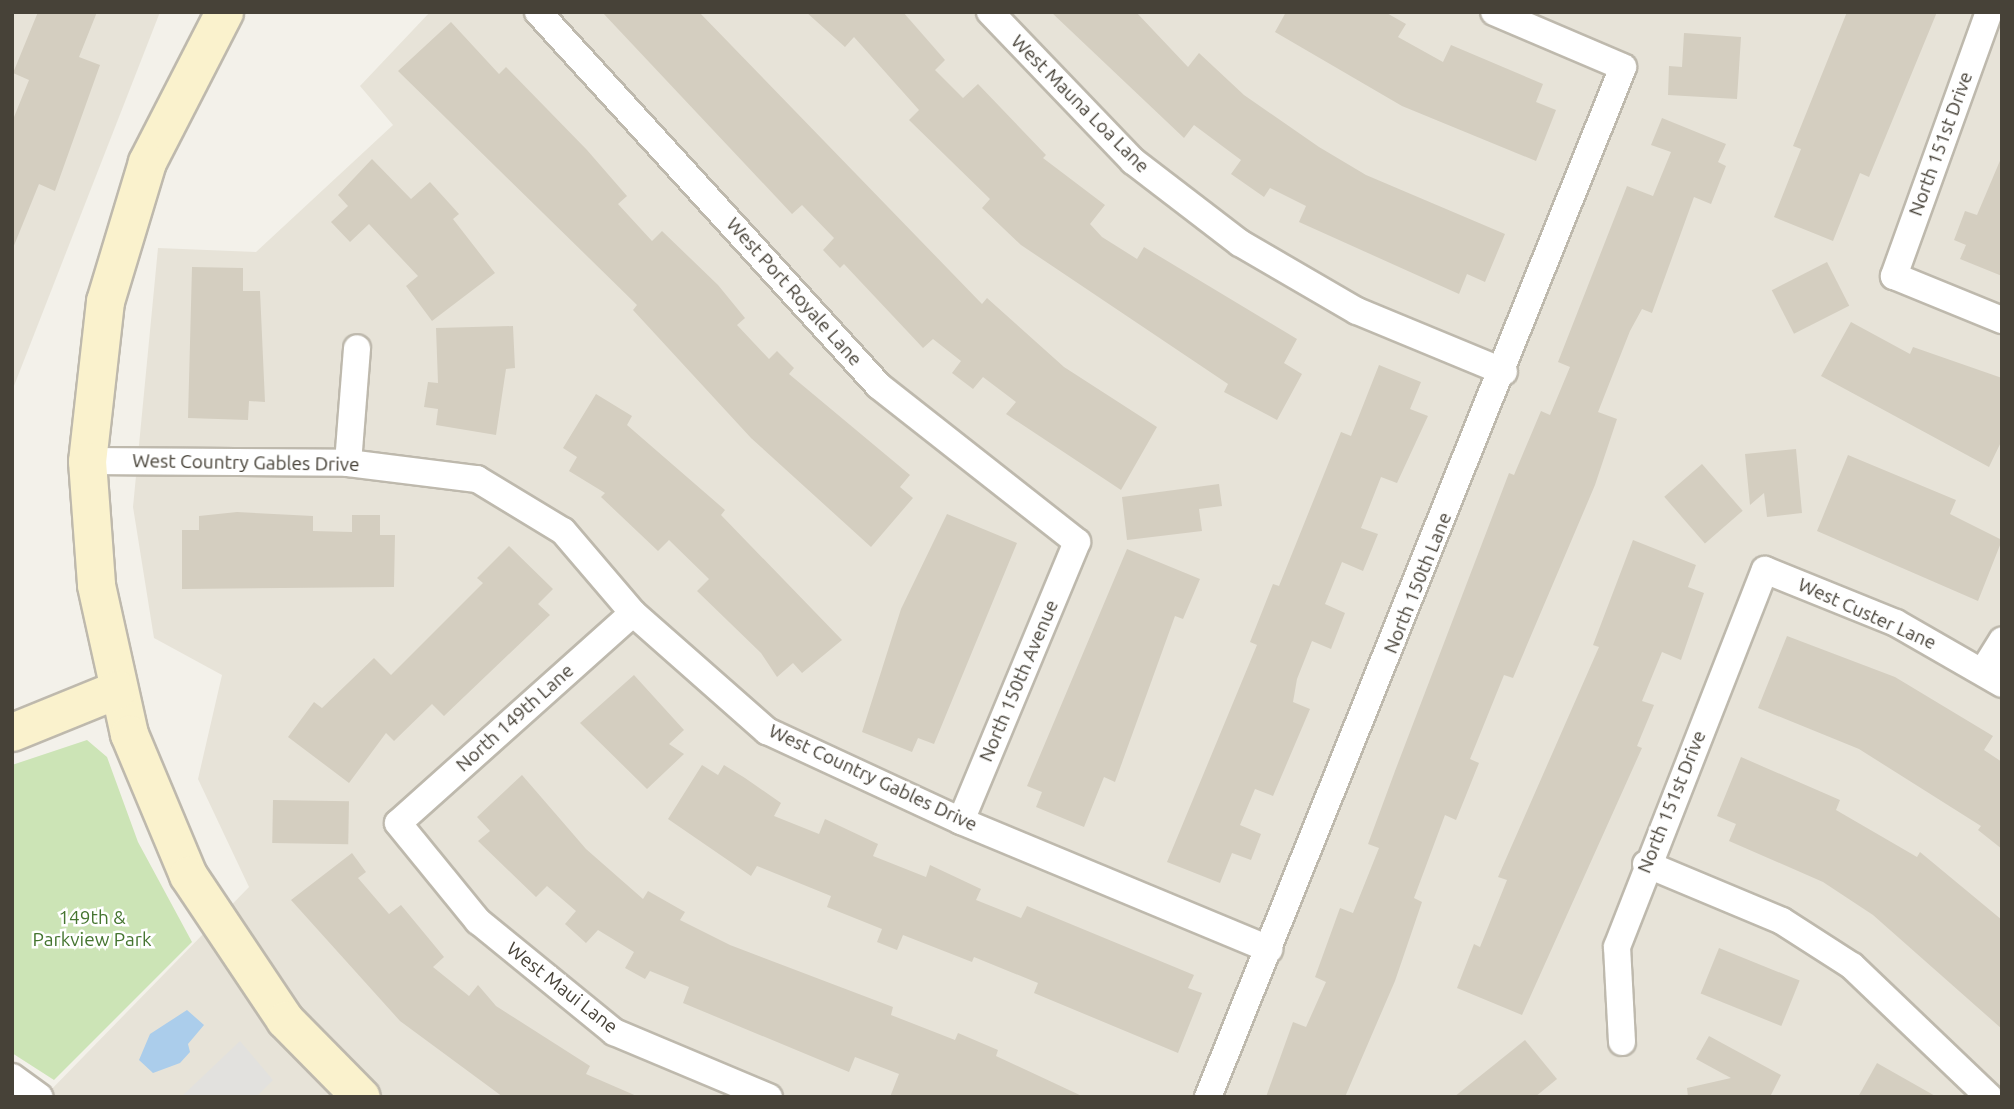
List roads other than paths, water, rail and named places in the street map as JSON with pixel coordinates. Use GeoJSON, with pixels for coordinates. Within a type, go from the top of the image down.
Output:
{"type":"FeatureCollection","features":[{"type":"Feature","properties":{"kind":"street"},"geometry":{"type":"LineString","coordinates":[[224,12],[162,125],[122,232],[98,337],[87,461],[96,585],[118,689],[168,836],[220,932],[285,1020],[361,1097]]}},
{"type":"Feature","properties":{"kind":"street","name":"West Port Royale Lane"},"geometry":{"type":"LineString","coordinates":[[538,12],[879,386],[1077,542]]}},
{"type":"Feature","properties":{"kind":"street","name":"West Mauna Loa Lane"},"geometry":{"type":"LineString","coordinates":[[990,12],[1133,161],[1240,243],[1357,311],[1504,372]]}},
{"type":"Feature","properties":{"kind":"street","name":"North 150th Lane"},"geometry":{"type":"LineString","coordinates":[[1208,1097],[1504,372],[1623,67],[1494,12]]}},
{"type":"Feature","properties":{"kind":"street","name":"North 151st Drive"},"geometry":{"type":"LineString","coordinates":[[1989,12],[1894,276],[2002,320]]}},
{"type":"Feature","properties":{"kind":"street"},"geometry":{"type":"LineString","coordinates":[[348,463],[357,348]]}},
{"type":"Feature","properties":{"kind":"street","name":"West Country Gables Drive"},"geometry":{"type":"LineString","coordinates":[[87,461],[348,463],[477,479],[563,531],[633,613],[767,731],[961,821],[1269,949]]}},
{"type":"Feature","properties":{"kind":"street","name":"North 150th Avenue"},"geometry":{"type":"LineString","coordinates":[[961,821],[1077,542]]}},
{"type":"Feature","properties":{"kind":"street","name":"North 151st Drive"},"geometry":{"type":"LineString","coordinates":[[1622,1042],[1617,947],[1646,864],[1765,570]]}},
{"type":"Feature","properties":{"kind":"street","name":"West Custer Lane"},"geometry":{"type":"LineString","coordinates":[[1765,570],[1896,623],[1992,677]]}},
{"type":"Feature","properties":{"kind":"street","name":"North 149th Lane"},"geometry":{"type":"LineString","coordinates":[[398,823],[633,613]]}},
{"type":"Feature","properties":{"kind":"street"},"geometry":{"type":"LineString","coordinates":[[1992,677],[2002,641]]}},
{"type":"Feature","properties":{"kind":"street"},"geometry":{"type":"LineString","coordinates":[[12,732],[118,689]]}},
{"type":"Feature","properties":{"kind":"street","name":"West Maui Lane"},"geometry":{"type":"LineString","coordinates":[[398,823],[478,921],[614,1032],[768,1097]]}},
{"type":"Feature","properties":{"kind":"street"},"geometry":{"type":"LineString","coordinates":[[1646,864],[1782,921],[1852,967],[1989,1097]]}},
{"type":"Feature","properties":{"kind":"street"},"geometry":{"type":"LineString","coordinates":[[12,1077],[40,1097]]}},
{"type":"Feature","properties":{"kind":"water"},"geometry":{"type":"Polygon","coordinates":[[[187,1010],[204,1025],[188,1044],[190,1052],[180,1063],[153,1073],[139,1060],[150,1034],[187,1010]]]}},
{"type":"Feature","properties":{"kind":"park label","name":"149th & Parkview Park"},"geometry":{"type":"Point","coordinates":[92,929]}}]}
